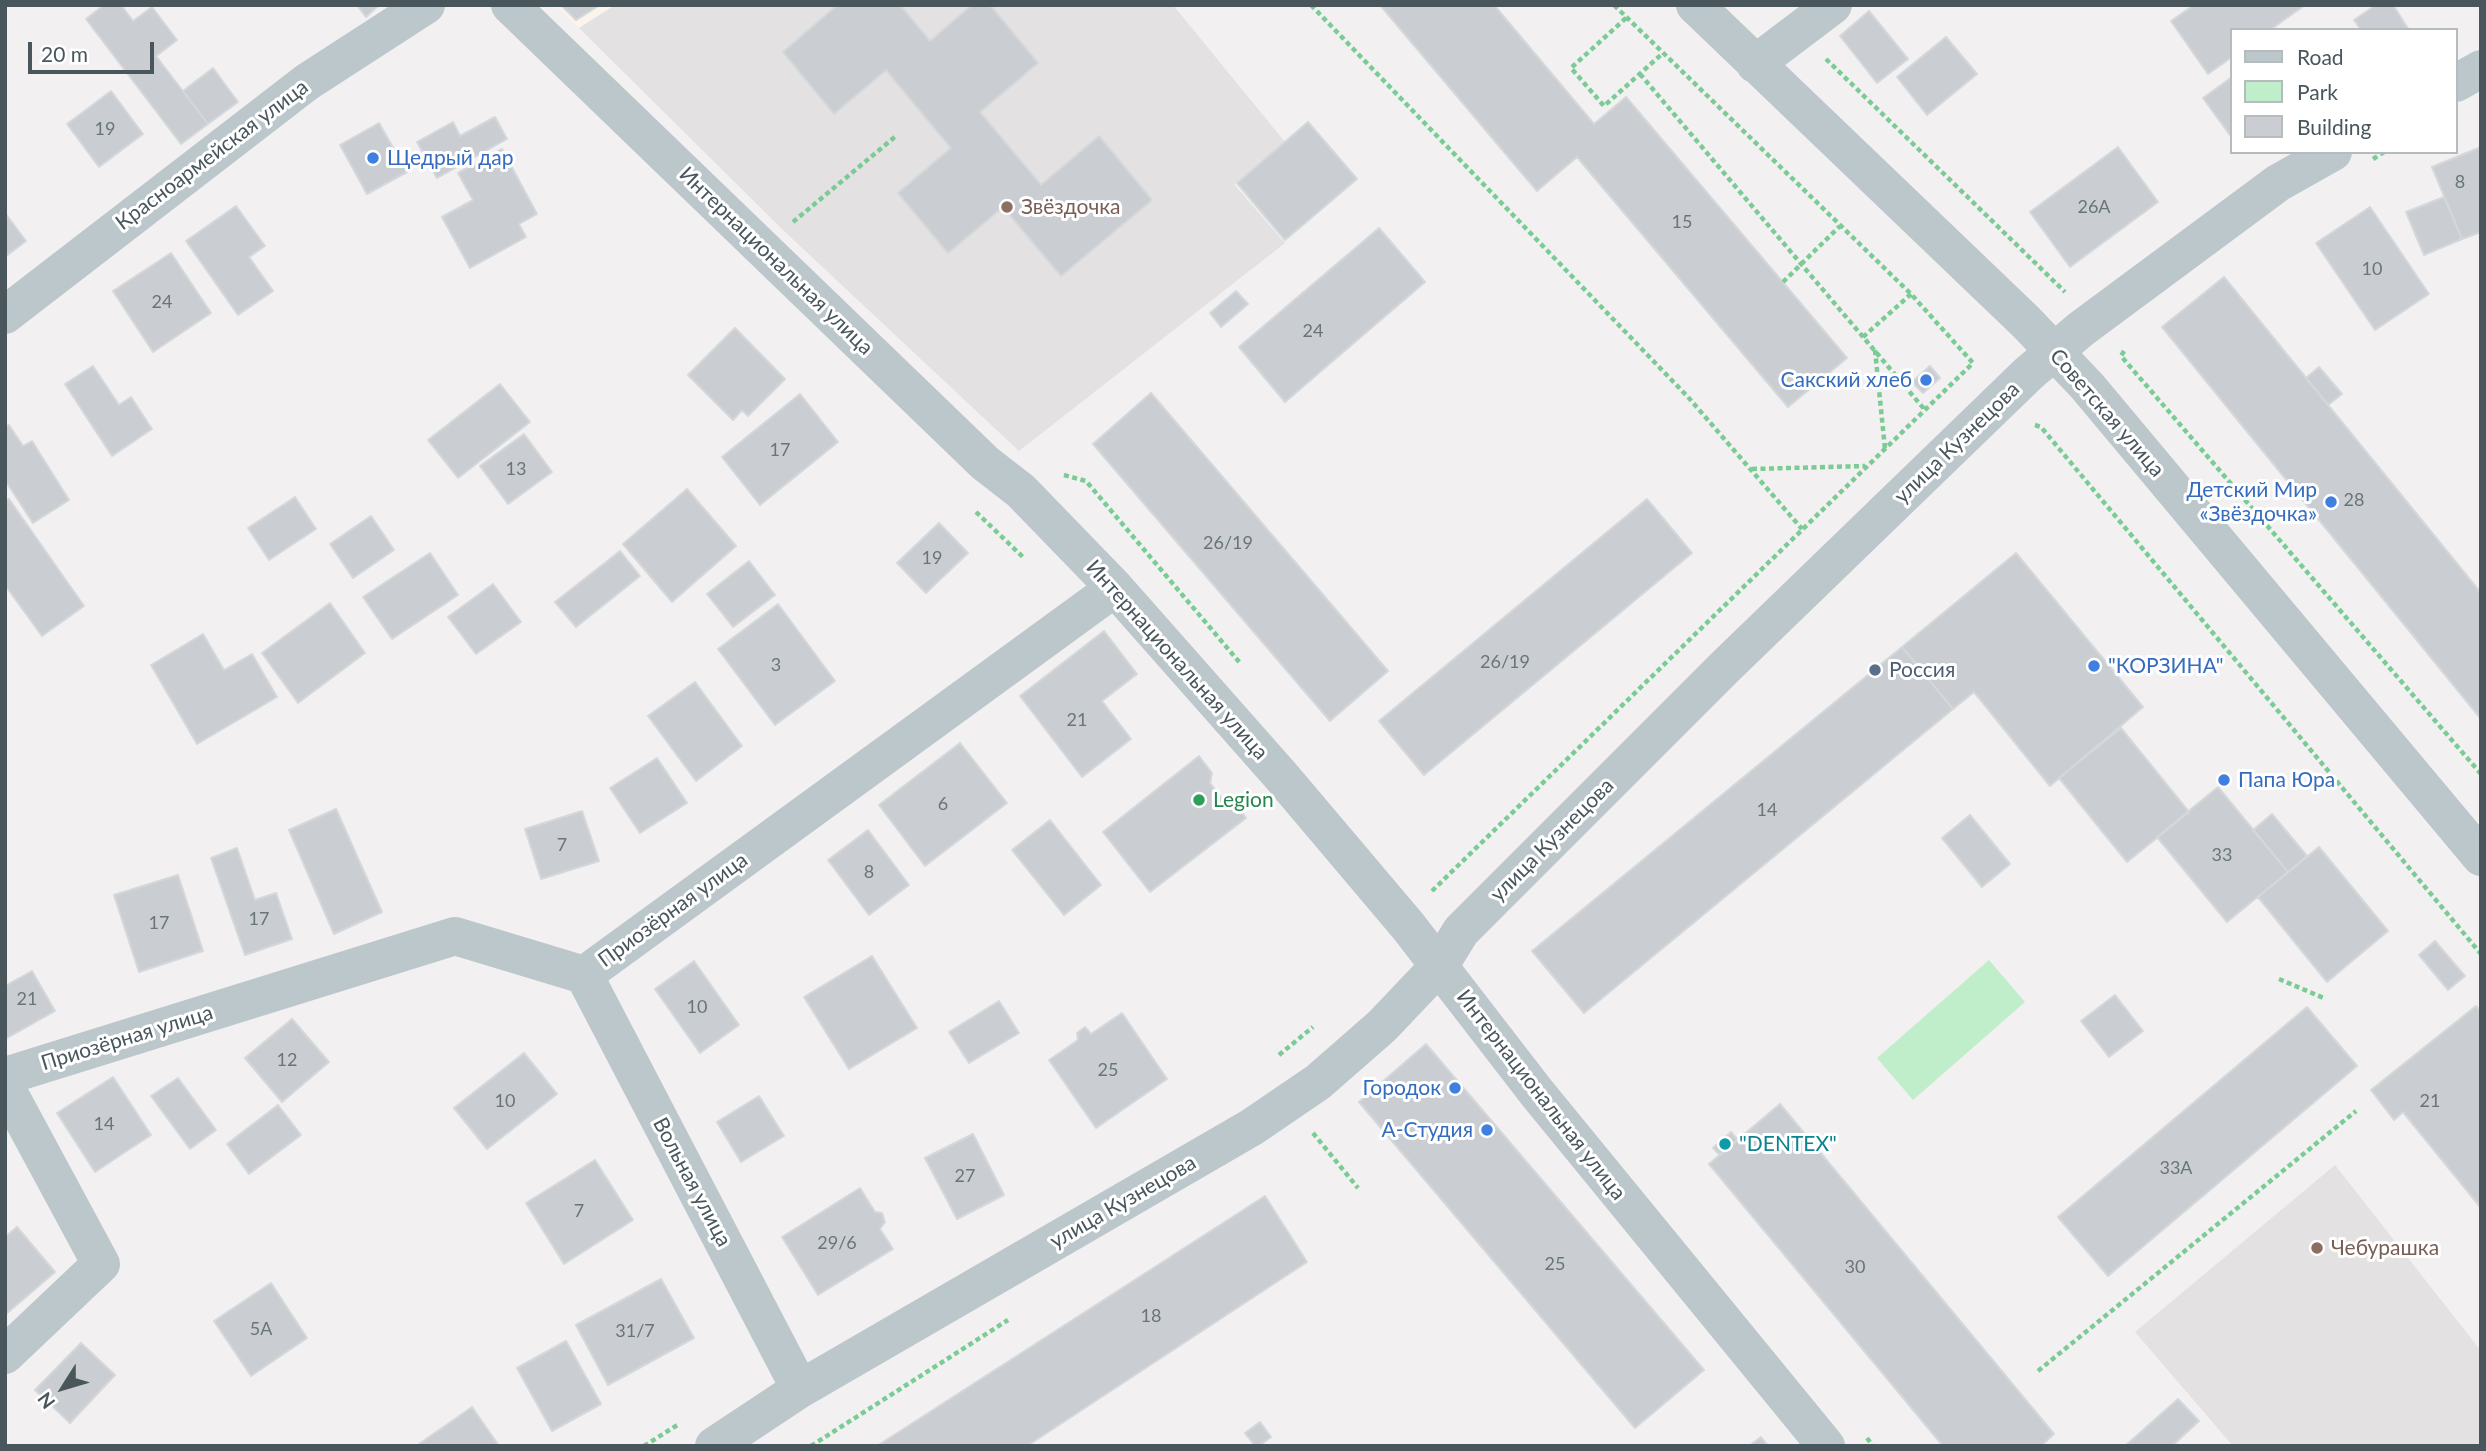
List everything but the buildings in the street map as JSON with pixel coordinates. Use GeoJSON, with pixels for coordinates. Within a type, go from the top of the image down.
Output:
{"type":"FeatureCollection","features":[{"type":"Feature","properties":{"kind":"street","name":"Красноармейская улица"},"geometry":{"type":"LineString","coordinates":[[5,315],[307,82],[426,5]]}},
{"type":"Feature","properties":{"kind":"street","name":"Интернациональная улица"},"geometry":{"type":"LineString","coordinates":[[510,5],[985,463],[1021,491],[1115,588],[1282,777],[1440,965],[1465,1002],[1537,1093],[1826,1446]]}},
{"type":"Feature","properties":{"kind":"street","name":"Советская улица"},"geometry":{"type":"LineString","coordinates":[[1695,5],[2054,350],[2481,857]]}},
{"type":"Feature","properties":{"kind":"street"},"geometry":{"type":"LineString","coordinates":[[1755,64],[1833,5]]}},
{"type":"Feature","properties":{"kind":"street"},"geometry":{"type":"LineString","coordinates":[[2458,82],[2481,69]]}},
{"type":"Feature","properties":{"kind":"street","name":"улица Кузнецова"},"geometry":{"type":"LineString","coordinates":[[714,1446],[800,1389],[1252,1127],[1318,1082],[1382,1026],[1440,965],[1461,931],[1735,658],[2054,350],[2278,183],[2329,154]]}},
{"type":"Feature","properties":{"kind":"street","name":"Приозёрная улица"},"geometry":{"type":"LineString","coordinates":[[5,1076],[455,936],[584,975],[1115,588]]}},
{"type":"Feature","properties":{"kind":"street","name":"Вольная улица"},"geometry":{"type":"LineString","coordinates":[[584,975],[800,1389]]}},
{"type":"Feature","properties":{"kind":"street"},"geometry":{"type":"LineString","coordinates":[[5,1086],[101,1265],[5,1356]]}},
{"type":"Feature","properties":{"kind":"path"},"geometry":{"type":"LineString","coordinates":[[1311,5],[1688,397],[1802,529]]}},
{"type":"Feature","properties":{"kind":"path"},"geometry":{"type":"LineString","coordinates":[[1431,892],[1973,363],[1911,294],[1615,5]]}},
{"type":"Feature","properties":{"kind":"path"},"geometry":{"type":"LineString","coordinates":[[1626,18],[1571,68],[1604,106],[1663,53]]}},
{"type":"Feature","properties":{"kind":"path"},"geometry":{"type":"LineString","coordinates":[[1797,32],[2065,293]]}},
{"type":"Feature","properties":{"kind":"path"},"geometry":{"type":"LineString","coordinates":[[1640,74],[1925,410]]}},
{"type":"Feature","properties":{"kind":"path"},"geometry":{"type":"LineString","coordinates":[[783,230],[896,136]]}},
{"type":"Feature","properties":{"kind":"path"},"geometry":{"type":"LineString","coordinates":[[1783,282],[1840,226]]}},
{"type":"Feature","properties":{"kind":"path"},"geometry":{"type":"LineString","coordinates":[[1863,337],[1911,294]]}},
{"type":"Feature","properties":{"kind":"path"},"geometry":{"type":"LineString","coordinates":[[1875,350],[1885,449]]}},
{"type":"Feature","properties":{"kind":"path"},"geometry":{"type":"LineString","coordinates":[[2121,356],[2481,775]]}},
{"type":"Feature","properties":{"kind":"path"},"geometry":{"type":"LineString","coordinates":[[2032,425],[2040,427],[2481,954]]}},
{"type":"Feature","properties":{"kind":"path"},"geometry":{"type":"LineString","coordinates":[[1751,469],[1866,466]]}},
{"type":"Feature","properties":{"kind":"path"},"geometry":{"type":"LineString","coordinates":[[2279,979],[2326,999]]}},
{"type":"Feature","properties":{"kind":"path"},"geometry":{"type":"LineString","coordinates":[[2038,1371],[2356,1111]]}},
{"type":"Feature","properties":{"kind":"path"},"geometry":{"type":"LineString","coordinates":[[1306,1124],[1358,1188]]}},
{"type":"Feature","properties":{"kind":"shaded area"},"geometry":{"type":"Polygon","coordinates":[[[557,5],[615,5],[579,28],[557,5]]]}},
{"type":"Feature","properties":{"kind":"shaded area","name":"Звёздочка"},"geometry":{"type":"Polygon","coordinates":[[[615,5],[1173,5],[1285,142],[1234,184],[1285,243],[1019,451],[783,230],[579,28],[615,5]]]}},
{"type":"Feature","properties":{"kind":"shaded area","name":"Чебурашка"},"geometry":{"type":"Polygon","coordinates":[[[2335,1165],[2481,1351],[2481,1446],[2233,1446],[2135,1332],[2335,1165]]]}},
{"type":"Feature","properties":{"kind":"green space"},"geometry":{"type":"Polygon","coordinates":[[[1989,960],[2025,1002],[1913,1100],[1877,1058],[1989,960]]]}},
{"type":"Feature","properties":{"kind":"place","name":"Щедрый дар"},"geometry":{"type":"Point","coordinates":[373,158]}},
{"type":"Feature","properties":{"kind":"place","name":"Звёздочка"},"geometry":{"type":"Point","coordinates":[1007,207]}},
{"type":"Feature","properties":{"kind":"place","name":"Сакский хлеб"},"geometry":{"type":"Point","coordinates":[1926,380]}},
{"type":"Feature","properties":{"kind":"place","name":"Детский Мир «Звёздочка»"},"geometry":{"type":"Point","coordinates":[2331,502]}},
{"type":"Feature","properties":{"kind":"place","name":"\"КОРЗИНА\""},"geometry":{"type":"Point","coordinates":[2094,666]}},
{"type":"Feature","properties":{"kind":"place","name":"Россия"},"geometry":{"type":"Point","coordinates":[1875,670]}},
{"type":"Feature","properties":{"kind":"place","name":"Папа Юра"},"geometry":{"type":"Point","coordinates":[2224,780]}},
{"type":"Feature","properties":{"kind":"place","name":"Legion"},"geometry":{"type":"Point","coordinates":[1199,800]}},
{"type":"Feature","properties":{"kind":"place","name":"Городок"},"geometry":{"type":"Point","coordinates":[1455,1088]}},
{"type":"Feature","properties":{"kind":"place","name":"А-Студия"},"geometry":{"type":"Point","coordinates":[1487,1130]}},
{"type":"Feature","properties":{"kind":"place","name":"\"DENTEX\""},"geometry":{"type":"Point","coordinates":[1725,1144]}},
{"type":"Feature","properties":{"kind":"place","name":"Чебурашка"},"geometry":{"type":"Point","coordinates":[2317,1248]}}]}
